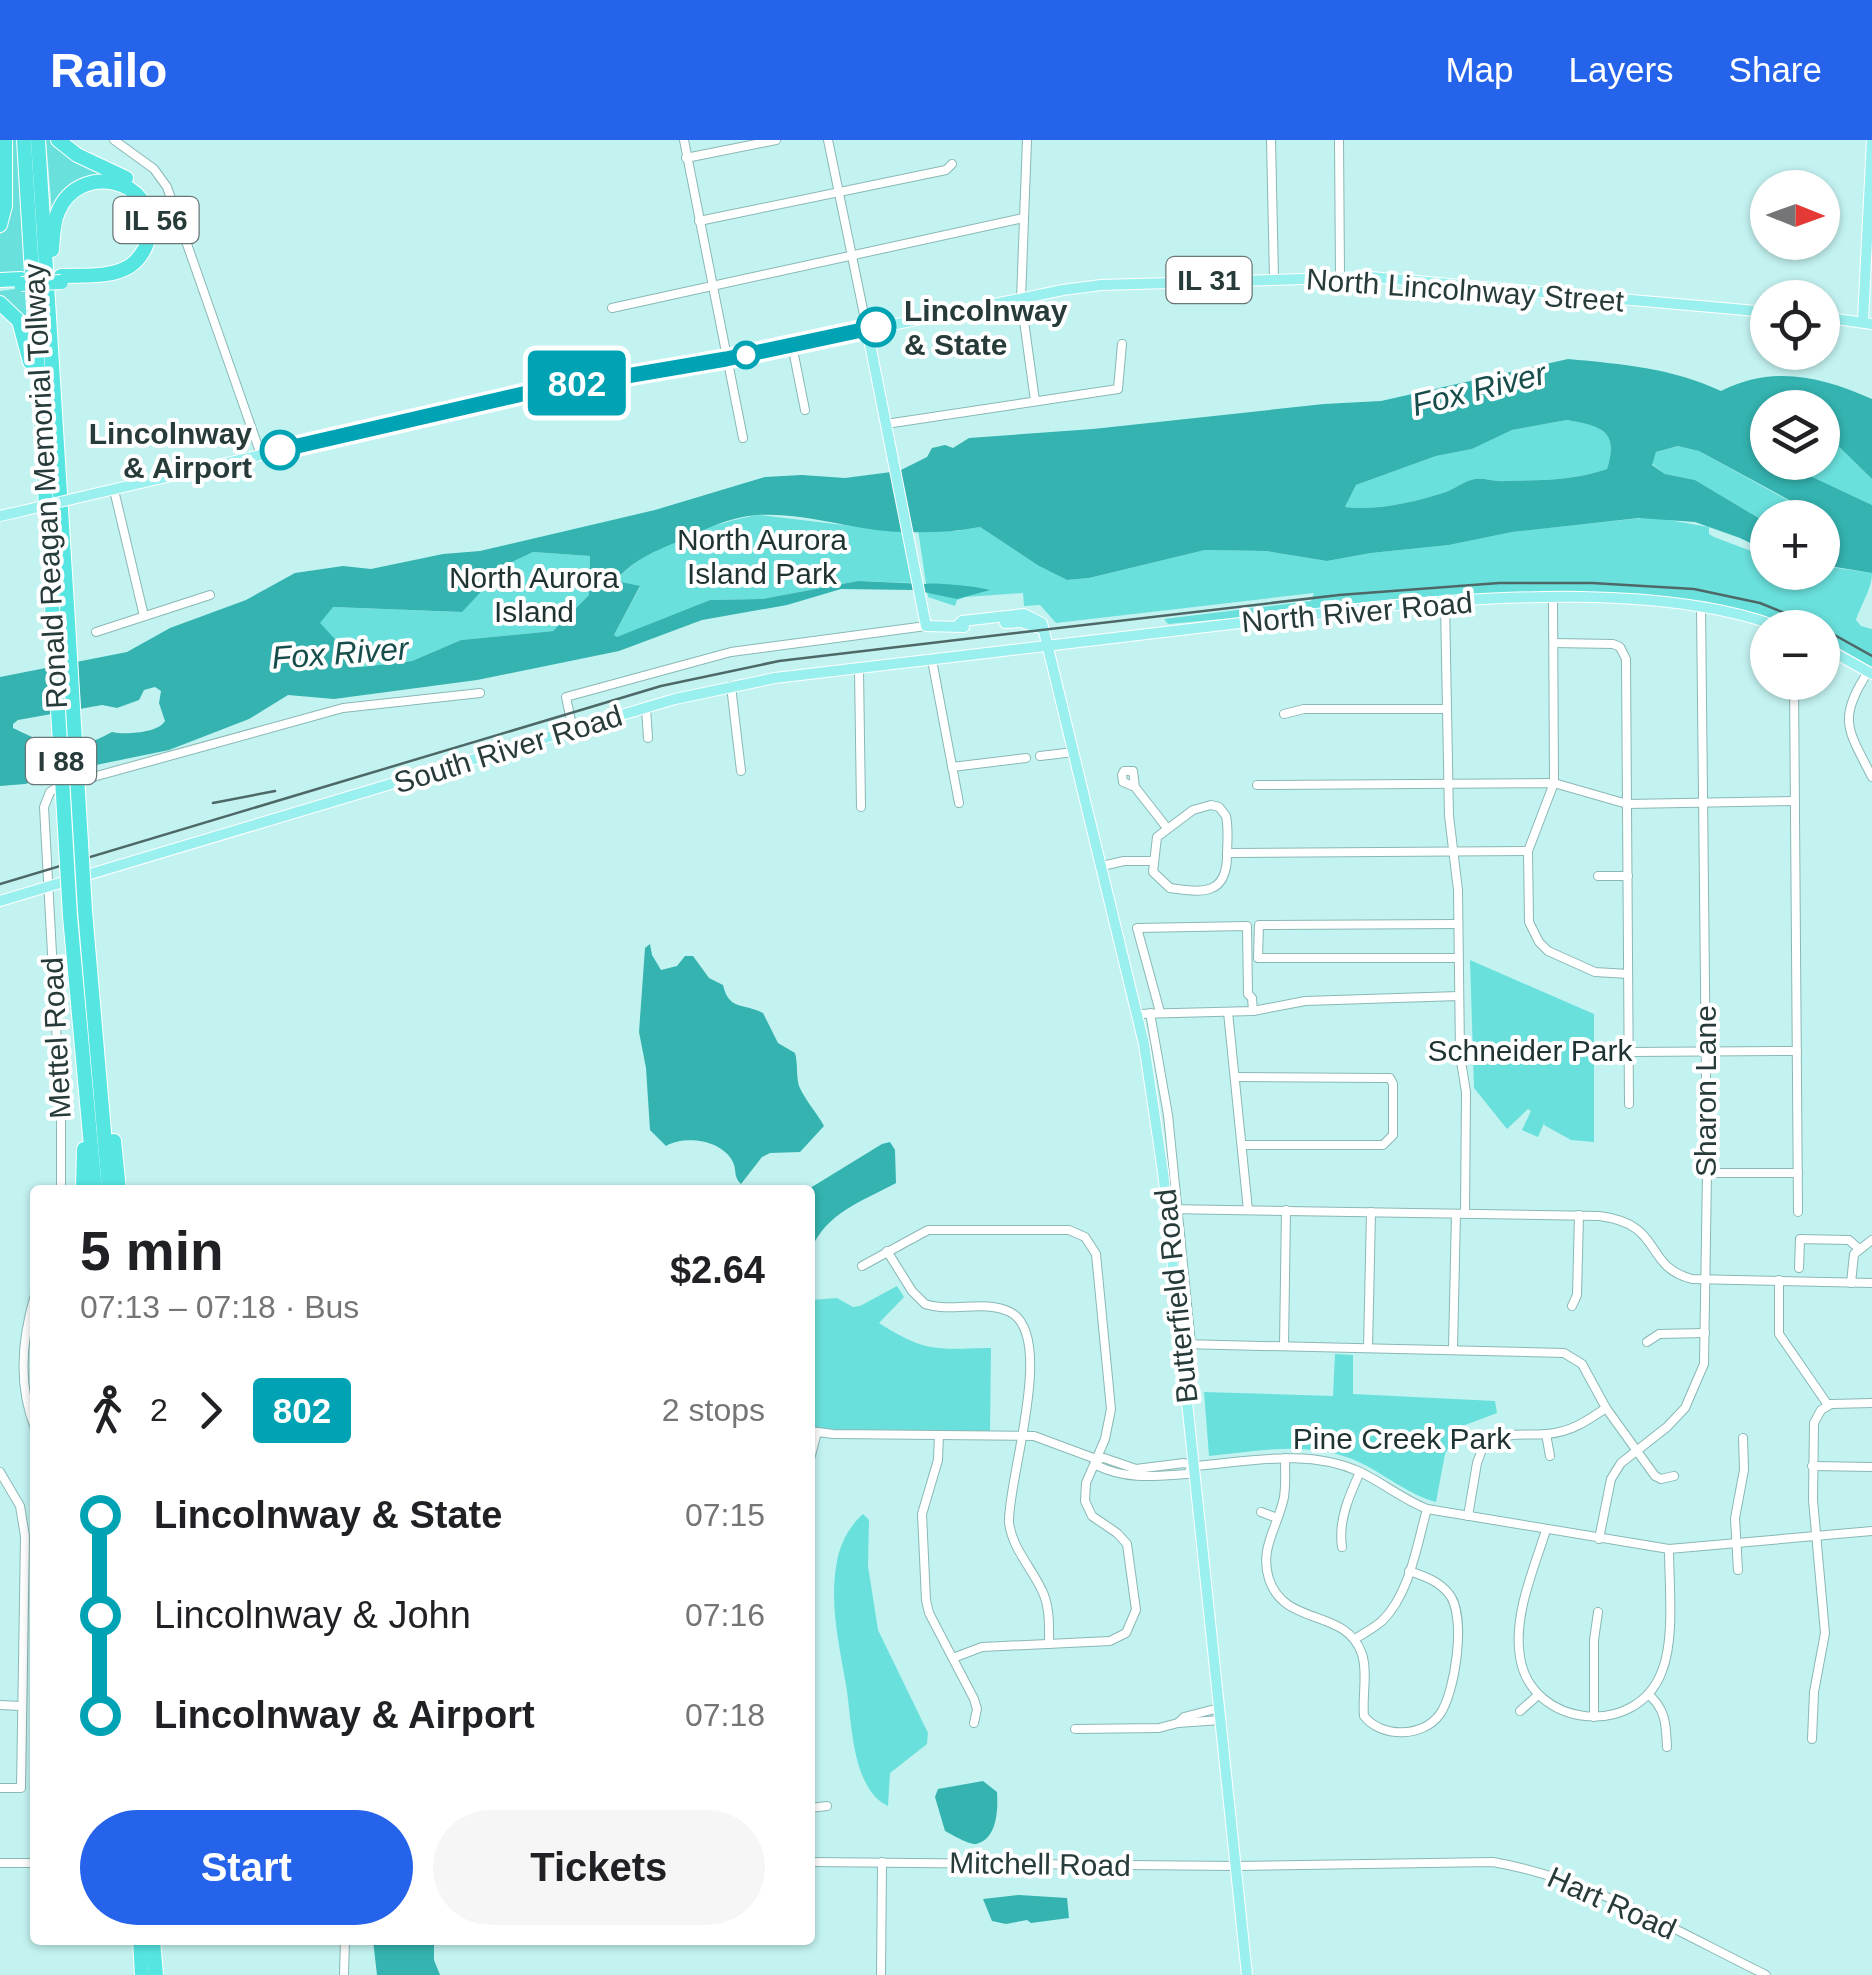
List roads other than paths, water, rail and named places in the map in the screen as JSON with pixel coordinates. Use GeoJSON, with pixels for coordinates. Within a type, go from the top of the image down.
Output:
{"type":"FeatureCollection","features":[{"type":"Feature","properties":{"kind":"highway"},"geometry":{"type":"LineString","coordinates":[[0,225],[5,206],[5,140]]}},
{"type":"Feature","properties":{"kind":"highway","name":"Ronald Reagan Memorial Tollway"},"geometry":{"type":"LineString","coordinates":[[24,140],[42,431],[60,606]]}},
{"type":"Feature","properties":{"kind":"highway","name":"Ronald Reagan Memorial Tollway"},"geometry":{"type":"LineString","coordinates":[[38,140],[60,606],[95,1185]]}},
{"type":"Feature","properties":{"kind":"highway","name":"IL 56"},"geometry":{"type":"LineString","coordinates":[[0,283],[112,279],[138,267],[152,247],[156,218],[152,205],[132,182],[76,155],[58,140]]}},
{"type":"Feature","properties":{"kind":"highway"},"geometry":{"type":"LineString","coordinates":[[48,295],[53,235],[64,202],[90,182],[111,180],[125,184],[143,202],[148,214],[148,241],[140,256],[118,271],[62,279]]}},
{"type":"Feature","properties":{"kind":"highway"},"geometry":{"type":"LineString","coordinates":[[0,303],[13,313],[24,331],[42,431]]}},
{"type":"Feature","properties":{"kind":"highway","name":"Ronald Reagan Memorial Tollway"},"geometry":{"type":"LineString","coordinates":[[77,914],[86,939],[109,1185]]}},
{"type":"Feature","properties":{"kind":"highway","name":"I 88"},"geometry":{"type":"LineString","coordinates":[[86,939],[93,946],[119,1185]]}},
{"type":"Feature","properties":{"kind":"highway","name":"I 88"},"geometry":{"type":"LineString","coordinates":[[83,1185],[84,1123],[88,1109]]}},
{"type":"Feature","properties":{"kind":"highway"},"geometry":{"type":"LineString","coordinates":[[140,1945],[142,1975]]}},
{"type":"Feature","properties":{"kind":"highway"},"geometry":{"type":"LineString","coordinates":[[154,1945],[156,1975]]}},
{"type":"Feature","properties":{"kind":"main road"},"geometry":{"type":"LineString","coordinates":[[1840,319],[1868,322],[1872,140]]}},
{"type":"Feature","properties":{"kind":"main road","name":"North Lincolnway Street"},"geometry":{"type":"LineString","coordinates":[[867,330],[1021,298],[1126,283],[1340,277],[1398,278],[1750,310]]}},
{"type":"Feature","properties":{"kind":"main road","name":"IL 31"},"geometry":{"type":"LineString","coordinates":[[0,516],[527,393],[867,330]]}},
{"type":"Feature","properties":{"kind":"main road"},"geometry":{"type":"LineString","coordinates":[[867,330],[926,626],[1024,614],[1038,619],[1030,641],[1019,649]]}},
{"type":"Feature","properties":{"kind":"main road","name":"North River Road"},"geometry":{"type":"LineString","coordinates":[[932,660],[1445,602],[1627,600],[1701,606],[1750,616]]}},
{"type":"Feature","properties":{"kind":"main road","name":"Butterfield Road"},"geometry":{"type":"LineString","coordinates":[[1037,627],[1049,646],[1137,1014],[1172,1209],[1194,1466],[1248,1975]]}},
{"type":"Feature","properties":{"kind":"main road"},"geometry":{"type":"LineString","coordinates":[[1840,656],[1870,673]]}},
{"type":"Feature","properties":{"kind":"main road","name":"South River Road"},"geometry":{"type":"LineString","coordinates":[[0,901],[646,708],[732,686],[932,660]]}},
{"type":"Feature","properties":{"kind":"street"},"geometry":{"type":"LineString","coordinates":[[114,140],[147,163],[167,187],[260,455]]}},
{"type":"Feature","properties":{"kind":"street"},"geometry":{"type":"LineString","coordinates":[[684,140],[744,438]]}},
{"type":"Feature","properties":{"kind":"street"},"geometry":{"type":"LineString","coordinates":[[686,158],[776,140]]}},
{"type":"Feature","properties":{"kind":"street"},"geometry":{"type":"LineString","coordinates":[[828,140],[867,330]]}},
{"type":"Feature","properties":{"kind":"street"},"geometry":{"type":"LineString","coordinates":[[1027,140],[1021,298],[1035,402]]}},
{"type":"Feature","properties":{"kind":"street"},"geometry":{"type":"LineString","coordinates":[[1271,140],[1274,279]]}},
{"type":"Feature","properties":{"kind":"street"},"geometry":{"type":"LineString","coordinates":[[1339,140],[1340,277]]}},
{"type":"Feature","properties":{"kind":"street"},"geometry":{"type":"LineString","coordinates":[[698,221],[946,170],[952,164]]}},
{"type":"Feature","properties":{"kind":"street"},"geometry":{"type":"LineString","coordinates":[[612,308],[1023,218]]}},
{"type":"Feature","properties":{"kind":"street"},"geometry":{"type":"LineString","coordinates":[[886,424],[1120,388],[1122,344]]}},
{"type":"Feature","properties":{"kind":"street"},"geometry":{"type":"LineString","coordinates":[[792,346],[805,410]]}},
{"type":"Feature","properties":{"kind":"street"},"geometry":{"type":"LineString","coordinates":[[114,490],[144,616]]}},
{"type":"Feature","properties":{"kind":"street"},"geometry":{"type":"LineString","coordinates":[[96,632],[210,595]]}},
{"type":"Feature","properties":{"kind":"street"},"geometry":{"type":"LineString","coordinates":[[1553,599],[1554,782],[1528,851],[1527,912],[1531,930],[1548,951],[1582,968],[1628,974]]}},
{"type":"Feature","properties":{"kind":"street"},"geometry":{"type":"LineString","coordinates":[[1445,602],[1448,783],[1458,924],[1460,1054],[1466,1092],[1453,1350]]}},
{"type":"Feature","properties":{"kind":"street","name":"Sharon Lane"},"geometry":{"type":"LineString","coordinates":[[1599,1538],[1611,1479],[1621,1463],[1685,1408],[1704,1364],[1707,1173],[1701,606]]}},
{"type":"Feature","properties":{"kind":"street"},"geometry":{"type":"LineString","coordinates":[[573,730],[566,696],[731,652],[926,626]]}},
{"type":"Feature","properties":{"kind":"street"},"geometry":{"type":"LineString","coordinates":[[1554,644],[1620,646],[1626,659],[1629,1104]]}},
{"type":"Feature","properties":{"kind":"street"},"geometry":{"type":"LineString","coordinates":[[932,660],[959,803]]}},
{"type":"Feature","properties":{"kind":"street"},"geometry":{"type":"LineString","coordinates":[[859,670],[862,807]]}},
{"type":"Feature","properties":{"kind":"street"},"geometry":{"type":"LineString","coordinates":[[1870,673],[1850,702],[1849,724],[1854,746],[1872,777]]}},
{"type":"Feature","properties":{"kind":"street"},"geometry":{"type":"LineString","coordinates":[[732,686],[741,771]]}},
{"type":"Feature","properties":{"kind":"street","name":"Mettel Road"},"geometry":{"type":"LineString","coordinates":[[61,1185],[44,807],[50,792],[342,708],[480,693]]}},
{"type":"Feature","properties":{"kind":"street"},"geometry":{"type":"LineString","coordinates":[[1794,700],[1798,1212]]}},
{"type":"Feature","properties":{"kind":"street"},"geometry":{"type":"LineString","coordinates":[[646,708],[648,738]]}},
{"type":"Feature","properties":{"kind":"street"},"geometry":{"type":"LineString","coordinates":[[1284,714],[1304,709],[1446,710]]}},
{"type":"Feature","properties":{"kind":"street"},"geometry":{"type":"LineString","coordinates":[[1040,756],[1074,752]]}},
{"type":"Feature","properties":{"kind":"street"},"geometry":{"type":"LineString","coordinates":[[952,767],[1026,758]]}},
{"type":"Feature","properties":{"kind":"street"},"geometry":{"type":"LineString","coordinates":[[1257,785],[1554,782],[1627,804],[1794,802]]}},
{"type":"Feature","properties":{"kind":"street"},"geometry":{"type":"LineString","coordinates":[[1135,787],[1167,828]]}},
{"type":"Feature","properties":{"kind":"street"},"geometry":{"type":"LineString","coordinates":[[1200,807],[1219,807],[1226,816],[1227,852],[1226,876],[1220,886],[1210,889],[1170,888],[1153,872],[1157,837],[1200,807]]}},
{"type":"Feature","properties":{"kind":"street"},"geometry":{"type":"LineString","coordinates":[[1227,852],[1528,851]]}},
{"type":"Feature","properties":{"kind":"street"},"geometry":{"type":"LineString","coordinates":[[1102,866],[1124,860],[1152,861]]}},
{"type":"Feature","properties":{"kind":"street"},"geometry":{"type":"LineString","coordinates":[[1598,876],[1628,876]]}},
{"type":"Feature","properties":{"kind":"street"},"geometry":{"type":"LineString","coordinates":[[1458,924],[1259,925],[1258,958],[1458,958]]}},
{"type":"Feature","properties":{"kind":"street"},"geometry":{"type":"LineString","coordinates":[[1253,1012],[1248,994],[1247,926],[1138,928],[1166,1096],[1172,1209],[1619,1218],[1642,1231],[1669,1269],[1680,1276],[1705,1280],[1872,1283]]}},
{"type":"Feature","properties":{"kind":"street"},"geometry":{"type":"LineString","coordinates":[[1137,1014],[1253,1012],[1305,1001],[1459,996]]}},
{"type":"Feature","properties":{"kind":"street"},"geometry":{"type":"LineString","coordinates":[[1228,1012],[1248,1210]]}},
{"type":"Feature","properties":{"kind":"street"},"geometry":{"type":"LineString","coordinates":[[1629,1052],[1797,1051]]}},
{"type":"Feature","properties":{"kind":"street"},"geometry":{"type":"LineString","coordinates":[[1234,1077],[1390,1078],[1393,1084],[1393,1132],[1386,1143],[1242,1145]]}},
{"type":"Feature","properties":{"kind":"street"},"geometry":{"type":"LineString","coordinates":[[1707,1173],[1798,1172]]}},
{"type":"Feature","properties":{"kind":"street"},"geometry":{"type":"LineString","coordinates":[[1284,1346],[1286,1210]]}},
{"type":"Feature","properties":{"kind":"street"},"geometry":{"type":"LineString","coordinates":[[1368,1348],[1371,1212]]}},
{"type":"Feature","properties":{"kind":"street"},"geometry":{"type":"LineString","coordinates":[[1572,1306],[1577,1295],[1579,1215]]}},
{"type":"Feature","properties":{"kind":"street"},"geometry":{"type":"LineString","coordinates":[[862,1266],[919,1233],[933,1230],[1088,1233],[1096,1254],[1111,1395],[1110,1420],[1084,1489],[1085,1501],[1092,1516],[1118,1532],[1130,1551],[1136,1610],[1126,1632],[1110,1641],[982,1647],[953,1658]]}},
{"type":"Feature","properties":{"kind":"street"},"geometry":{"type":"LineString","coordinates":[[1798,1268],[1800,1238],[1849,1240],[1858,1248]]}},
{"type":"Feature","properties":{"kind":"street"},"geometry":{"type":"LineString","coordinates":[[1851,1282],[1852,1262],[1858,1248],[1872,1240]]}},
{"type":"Feature","properties":{"kind":"street"},"geometry":{"type":"LineString","coordinates":[[888,1251],[924,1304],[1000,1308],[1020,1313],[1030,1374],[1008,1523],[1015,1545],[1043,1593],[1049,1644]]}},
{"type":"Feature","properties":{"kind":"street"},"geometry":{"type":"LineString","coordinates":[[1778,1280],[1779,1334],[1828,1405]]}},
{"type":"Feature","properties":{"kind":"street"},"geometry":{"type":"LineString","coordinates":[[30,1316],[24,1370],[30,1412]]}},
{"type":"Feature","properties":{"kind":"street"},"geometry":{"type":"LineString","coordinates":[[1647,1342],[1659,1334],[1705,1333]]}},
{"type":"Feature","properties":{"kind":"street"},"geometry":{"type":"LineString","coordinates":[[1186,1344],[1564,1353],[1582,1364],[1606,1408],[1656,1476],[1674,1476]]}},
{"type":"Feature","properties":{"kind":"street"},"geometry":{"type":"LineString","coordinates":[[1812,1739],[1814,1692],[1825,1632],[1812,1466],[1815,1420],[1828,1405],[1872,1403]]}},
{"type":"Feature","properties":{"kind":"street"},"geometry":{"type":"LineString","coordinates":[[1468,1516],[1484,1444],[1504,1434],[1546,1434],[1580,1426],[1606,1408]]}},
{"type":"Feature","properties":{"kind":"street"},"geometry":{"type":"LineString","coordinates":[[815,1432],[1023,1435],[1052,1441],[1096,1458],[1100,1467],[1130,1476],[1186,1474],[1194,1466],[1285,1458],[1324,1460],[1360,1472],[1427,1509],[1670,1549],[1872,1531]]}},
{"type":"Feature","properties":{"kind":"street"},"geometry":{"type":"LineString","coordinates":[[1546,1434],[1550,1456]]}},
{"type":"Feature","properties":{"kind":"street"},"geometry":{"type":"LineString","coordinates":[[939,1435],[938,1460],[922,1514],[927,1608],[974,1699],[974,1723]]}},
{"type":"Feature","properties":{"kind":"street"},"geometry":{"type":"LineString","coordinates":[[1738,1570],[1735,1518],[1744,1470],[1743,1438]]}},
{"type":"Feature","properties":{"kind":"street"},"geometry":{"type":"LineString","coordinates":[[1285,1458],[1284,1500],[1265,1561],[1275,1591],[1298,1614],[1326,1619],[1355,1640],[1364,1662],[1364,1714],[1368,1721],[1398,1734],[1438,1717],[1454,1682],[1455,1606],[1440,1584],[1409,1571]]}},
{"type":"Feature","properties":{"kind":"street"},"geometry":{"type":"LineString","coordinates":[[1812,1466],[1872,1467]]}},
{"type":"Feature","properties":{"kind":"street"},"geometry":{"type":"LineString","coordinates":[[0,1472],[20,1506],[30,1536],[20,1706],[20,1788],[0,1788]]}},
{"type":"Feature","properties":{"kind":"street"},"geometry":{"type":"LineString","coordinates":[[1342,1548],[1340,1535],[1347,1500],[1360,1472]]}},
{"type":"Feature","properties":{"kind":"street"},"geometry":{"type":"LineString","coordinates":[[1355,1640],[1384,1619],[1409,1571],[1427,1509]]}},
{"type":"Feature","properties":{"kind":"street"},"geometry":{"type":"LineString","coordinates":[[1261,1512],[1277,1518]]}},
{"type":"Feature","properties":{"kind":"street"},"geometry":{"type":"LineString","coordinates":[[1546,1530],[1530,1578],[1519,1633],[1520,1658],[1537,1696],[1570,1715],[1594,1718],[1627,1710],[1648,1694],[1662,1674],[1667,1651],[1670,1549]]}},
{"type":"Feature","properties":{"kind":"street"},"geometry":{"type":"LineString","coordinates":[[1594,1718],[1598,1612]]}},
{"type":"Feature","properties":{"kind":"street"},"geometry":{"type":"LineString","coordinates":[[1126,1632],[1136,1642]]}},
{"type":"Feature","properties":{"kind":"street"},"geometry":{"type":"LineString","coordinates":[[1648,1694],[1658,1703],[1666,1721],[1667,1747]]}},
{"type":"Feature","properties":{"kind":"street"},"geometry":{"type":"LineString","coordinates":[[1520,1711],[1537,1696]]}},
{"type":"Feature","properties":{"kind":"street"},"geometry":{"type":"LineString","coordinates":[[0,1705],[20,1706]]}},
{"type":"Feature","properties":{"kind":"street"},"geometry":{"type":"LineString","coordinates":[[1075,1728],[1159,1728],[1178,1723],[1184,1717],[1220,1714]]}},
{"type":"Feature","properties":{"kind":"street"},"geometry":{"type":"LineString","coordinates":[[815,1807],[827,1806]]}},
{"type":"Feature","properties":{"kind":"street","name":"Mitchell Road"},"geometry":{"type":"LineString","coordinates":[[815,1862],[1270,1866]]}},
{"type":"Feature","properties":{"kind":"street"},"geometry":{"type":"LineString","coordinates":[[881,1975],[882,1862]]}},
{"type":"Feature","properties":{"kind":"street","name":"Hart Road"},"geometry":{"type":"LineString","coordinates":[[1270,1866],[1493,1862],[1534,1869],[1591,1889],[1766,1975]]}},
{"type":"Feature","properties":{"kind":"street"},"geometry":{"type":"LineString","coordinates":[[0,1863],[30,1863]]}},
{"type":"Feature","properties":{"kind":"street"},"geometry":{"type":"LineString","coordinates":[[344,1945],[344,1975]]}},
{"type":"Feature","properties":{"kind":"water","name":"Fox River"},"geometry":{"type":"Polygon","coordinates":[[[1568,359],[1665,372],[1721,391],[1759,378],[1796,377],[1834,384],[1872,399],[1872,479],[1840,448],[1840,390],[1750,390],[1750,479],[1699,451],[1678,446],[1656,452],[1652,465],[1665,474],[1695,480],[1750,513],[1750,543],[1695,522],[1639,518],[1512,532],[1449,545],[1327,561],[1266,551],[1205,550],[1067,580],[980,527],[903,532],[794,516],[736,518],[653,552],[619,577],[621,582],[640,586],[614,635],[710,600],[762,599],[858,581],[948,584],[990,590],[957,599],[914,590],[841,589],[787,605],[702,620],[619,651],[477,680],[334,699],[288,695],[249,719],[169,750],[25,784],[0,786],[0,677],[127,652],[170,628],[246,600],[295,573],[343,566],[371,569],[443,554],[480,551],[655,510],[765,477],[845,478],[899,471],[927,457],[932,448],[953,448],[969,438],[1381,401],[1568,359]],[[1567,420],[1512,430],[1472,449],[1436,456],[1356,485],[1345,507],[1409,502],[1475,479],[1557,479],[1607,469],[1609,438],[1590,425],[1567,420]],[[533,552],[506,565],[462,612],[333,607],[320,623],[361,667],[412,661],[461,640],[553,631],[589,595],[590,556],[533,552]],[[155,687],[144,690],[139,700],[117,708],[102,705],[18,720],[13,728],[62,746],[85,744],[112,732],[149,731],[165,721],[159,703],[161,691],[155,687]]]}},
{"type":"Feature","properties":{"kind":"water"},"geometry":{"type":"Polygon","coordinates":[[[1752,480],[1819,480],[1872,505],[1872,573],[1840,568],[1840,500],[1789,500],[1752,480]]]}},
{"type":"Feature","properties":{"kind":"water"},"geometry":{"type":"Polygon","coordinates":[[[650,944],[661,970],[677,966],[685,956],[693,956],[709,978],[723,985],[733,1003],[763,1013],[778,1043],[795,1053],[799,1086],[824,1126],[800,1152],[762,1157],[741,1184],[733,1162],[721,1149],[693,1140],[666,1146],[650,1130],[639,1032],[645,948],[650,944]]]}},
{"type":"Feature","properties":{"kind":"water"},"geometry":{"type":"Polygon","coordinates":[[[890,1142],[895,1150],[896,1183],[835,1217],[815,1242],[815,1185],[890,1142]]]}},
{"type":"Feature","properties":{"kind":"water"},"geometry":{"type":"Polygon","coordinates":[[[983,1781],[997,1792],[997,1814],[989,1836],[973,1844],[945,1831],[935,1797],[938,1789],[983,1781]]]}},
{"type":"Feature","properties":{"kind":"water"},"geometry":{"type":"Polygon","coordinates":[[[1019,1895],[1067,1898],[1069,1918],[1006,1924],[992,1921],[983,1899],[1019,1895]]]}},
{"type":"Feature","properties":{"kind":"water"},"geometry":{"type":"Polygon","coordinates":[[[374,1945],[434,1945],[440,1975],[377,1975],[374,1945]]]}},
{"type":"Feature","properties":{"kind":"railway"},"geometry":{"type":"LineString","coordinates":[[0,884],[661,686],[779,661],[1339,595],[1499,583],[1694,589],[1777,610]]}},
{"type":"Feature","properties":{"kind":"railway"},"geometry":{"type":"LineString","coordinates":[[1840,638],[1872,656]]}},
{"type":"Feature","properties":{"kind":"railway"},"geometry":{"type":"LineString","coordinates":[[213,803],[275,791]]}},
{"type":"Feature","properties":{"kind":"place","name":"Lincolnway & State"},"geometry":{"type":"Point","coordinates":[876,327]}},
{"type":"Feature","properties":{"kind":"place","name":"Lincolnway & Airport"},"geometry":{"type":"Point","coordinates":[280,450]}},
{"type":"Feature","properties":{"kind":"park label","name":"North Aurora Island Park"},"geometry":{"type":"Point","coordinates":[762,556]}},
{"type":"Feature","properties":{"kind":"park label","name":"North Aurora Island"},"geometry":{"type":"Point","coordinates":[534,594]}},
{"type":"Feature","properties":{"kind":"park label","name":"Schneider Park"},"geometry":{"type":"Point","coordinates":[1530,1050]}},
{"type":"Feature","properties":{"kind":"park label","name":"Pine Creek Park"},"geometry":{"type":"Point","coordinates":[1402,1438]}}]}
